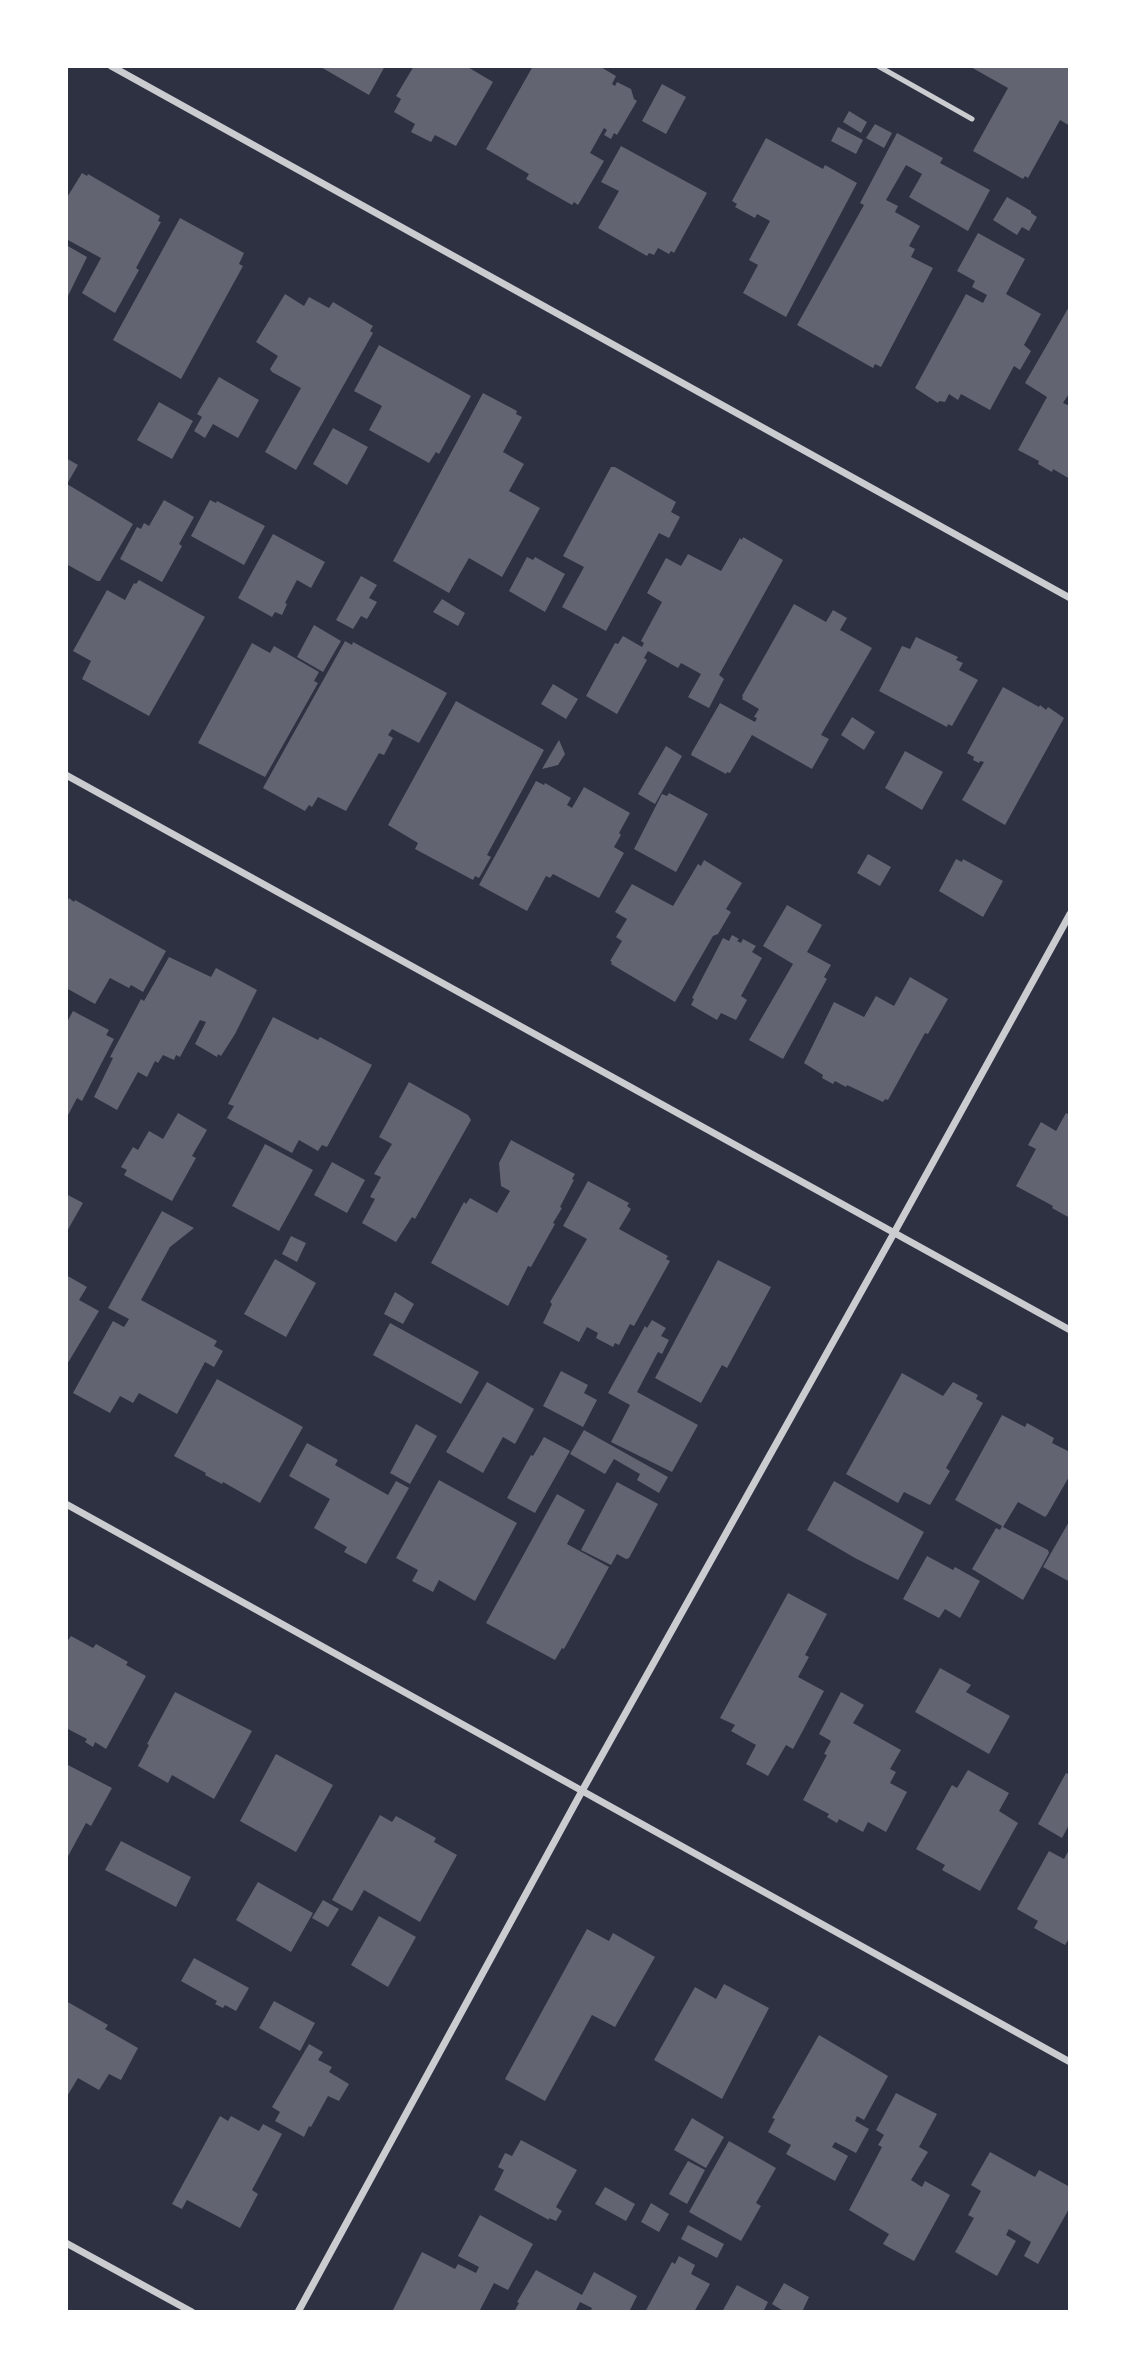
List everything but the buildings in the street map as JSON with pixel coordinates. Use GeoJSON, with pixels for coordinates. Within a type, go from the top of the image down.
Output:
{"type":"FeatureCollection","features":[{"type":"Feature","properties":{"kind":"street"},"geometry":{"type":"LineString","coordinates":[[111,66],[1069,598]]}},
{"type":"Feature","properties":{"kind":"street"},"geometry":{"type":"LineString","coordinates":[[66,775],[1069,1330]]}},
{"type":"Feature","properties":{"kind":"street"},"geometry":{"type":"LineString","coordinates":[[298,2312],[582,1791],[1069,914]]}},
{"type":"Feature","properties":{"kind":"street"},"geometry":{"type":"LineString","coordinates":[[66,1504],[1069,2062]]}},
{"type":"Feature","properties":{"kind":"street"},"geometry":{"type":"LineString","coordinates":[[66,2243],[192,2312]]}},
{"type":"Feature","properties":{"kind":"lane"},"geometry":{"type":"LineString","coordinates":[[878,66],[972,118]]}}]}
